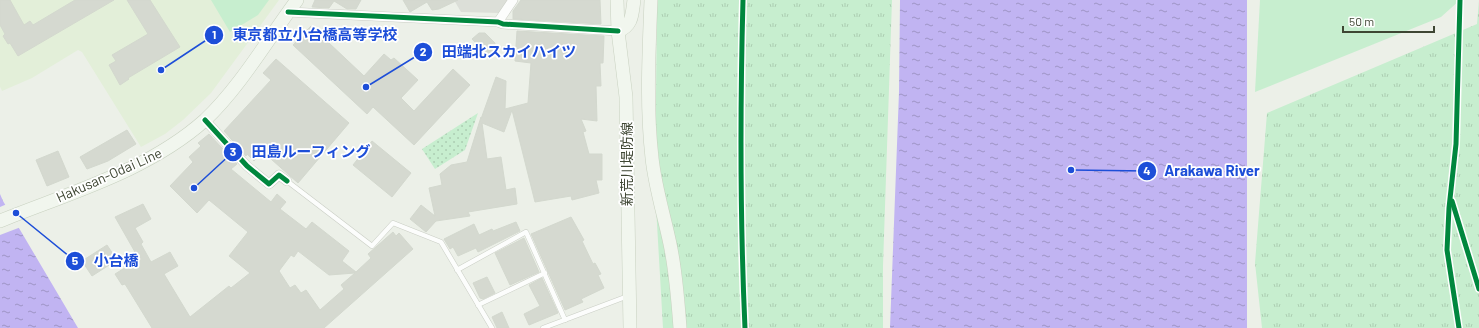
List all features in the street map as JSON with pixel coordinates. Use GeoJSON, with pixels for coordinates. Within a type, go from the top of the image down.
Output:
{"type":"FeatureCollection","features":[{"type":"Feature","properties":{"kind":"main road","name":"Hakusan-Odai Line"},"geometry":{"type":"LineString","coordinates":[[0,221],[96,183],[161,152],[205,120],[231,90],[297,0]]}},
{"type":"Feature","properties":{"kind":"main road","name":"新荒川堤防線"},"geometry":{"type":"LineString","coordinates":[[617,0],[618,31],[626,97],[628,296],[630,328]]}},
{"type":"Feature","properties":{"kind":"main road"},"geometry":{"type":"LineString","coordinates":[[618,31],[624,29],[631,21],[634,0]]}},
{"type":"Feature","properties":{"kind":"main road"},"geometry":{"type":"LineString","coordinates":[[651,0],[648,104],[650,139],[656,183],[674,268],[680,328]]}},
{"type":"Feature","properties":{"kind":"street"},"geometry":{"type":"LineString","coordinates":[[498,22],[511,1]]}},
{"type":"Feature","properties":{"kind":"street"},"geometry":{"type":"LineString","coordinates":[[288,12],[498,22],[503,24],[618,31]]}},
{"type":"Feature","properties":{"kind":"street"},"geometry":{"type":"LineString","coordinates":[[205,120],[247,166],[269,184],[279,175],[287,181]]}},
{"type":"Feature","properties":{"kind":"lane"},"geometry":{"type":"LineString","coordinates":[[287,181],[372,246],[393,223],[441,242],[492,328]]}},
{"type":"Feature","properties":{"kind":"lane"},"geometry":{"type":"LineString","coordinates":[[457,270],[526,232],[565,320]]}},
{"type":"Feature","properties":{"kind":"lane"},"geometry":{"type":"LineString","coordinates":[[478,305],[545,273]]}},
{"type":"Feature","properties":{"kind":"lane"},"geometry":{"type":"LineString","coordinates":[[543,328],[628,296]]}},
{"type":"Feature","properties":{"kind":"shaded area"},"geometry":{"type":"Polygon","coordinates":[[[0,0],[279,0],[211,93],[183,120],[165,134],[141,147],[82,52],[78,50],[32,78],[2,91],[0,87],[0,0]]]}},
{"type":"Feature","properties":{"kind":"shaded area"},"geometry":{"type":"Polygon","coordinates":[[[454,0],[507,0],[508,2],[499,13],[461,12],[454,0]]]}},
{"type":"Feature","properties":{"kind":"green space"},"geometry":{"type":"Polygon","coordinates":[[[211,0],[269,0],[258,15],[230,32],[211,0]]]}},
{"type":"Feature","properties":{"kind":"green space"},"geometry":{"type":"Polygon","coordinates":[[[657,0],[892,0],[883,266],[883,328],[663,328],[655,189],[657,0]]]}},
{"type":"Feature","properties":{"kind":"green space"},"geometry":{"type":"Polygon","coordinates":[[[1260,0],[1460,0],[1441,17],[1255,92],[1260,0]]]}},
{"type":"Feature","properties":{"kind":"green space"},"geometry":{"type":"Polygon","coordinates":[[[1479,0],[1479,328],[1262,328],[1255,263],[1267,113],[1477,24],[1479,0]]]}},
{"type":"Feature","properties":{"kind":"green space"},"geometry":{"type":"Polygon","coordinates":[[[478,113],[465,150],[435,169],[422,149],[478,113]]]}},
{"type":"Feature","properties":{"kind":"water"},"geometry":{"type":"Polygon","coordinates":[[[900,0],[1247,0],[1247,328],[890,328],[899,92],[900,0]]]}},
{"type":"Feature","properties":{"kind":"water"},"geometry":{"type":"Polygon","coordinates":[[[0,194],[3,201],[78,328],[0,328],[0,194]]]}},
{"type":"Feature","properties":{"kind":"pier"},"geometry":{"type":"Polygon","coordinates":[[[7,204],[21,227],[0,235],[0,207],[7,204]]]}},
{"type":"Feature","properties":{"kind":"building"},"geometry":{"type":"Polygon","coordinates":[[[0,0],[10,0],[24,25],[30,21],[33,25],[75,0],[114,0],[18,56],[10,43],[8,44],[3,36],[5,34],[0,25],[0,0]]]}},
{"type":"Feature","properties":{"kind":"building"},"geometry":{"type":"Polygon","coordinates":[[[127,0],[150,0],[180,47],[128,78],[129,79],[120,85],[109,65],[116,61],[112,55],[148,34],[127,0]]]}},
{"type":"Feature","properties":{"kind":"building"},"geometry":{"type":"Polygon","coordinates":[[[315,0],[361,0],[356,9],[347,9],[334,1],[329,8],[312,7],[315,0]]]}},
{"type":"Feature","properties":{"kind":"building"},"geometry":{"type":"Polygon","coordinates":[[[403,0],[458,0],[439,9],[432,10],[427,2],[410,12],[403,0]]]}},
{"type":"Feature","properties":{"kind":"building"},"geometry":{"type":"Polygon","coordinates":[[[521,0],[600,0],[601,24],[513,19],[513,11],[521,0]]]}},
{"type":"Feature","properties":{"kind":"building"},"geometry":{"type":"Polygon","coordinates":[[[311,26],[364,76],[384,54],[391,60],[394,58],[418,80],[401,98],[414,111],[453,69],[470,85],[414,145],[373,107],[367,114],[293,45],[311,26]]]}},
{"type":"Feature","properties":{"kind":"building"},"geometry":{"type":"Polygon","coordinates":[[[517,31],[604,36],[603,63],[600,63],[601,86],[596,86],[597,121],[581,119],[586,131],[583,132],[589,154],[602,154],[602,180],[596,180],[599,193],[572,200],[571,196],[535,202],[512,110],[504,132],[482,123],[487,159],[501,157],[506,190],[515,188],[517,204],[468,212],[470,216],[436,221],[426,232],[410,219],[421,205],[435,216],[429,188],[442,185],[440,174],[451,165],[467,162],[481,117],[481,119],[496,77],[506,81],[505,109],[528,103],[531,63],[515,61],[517,31]]]}},
{"type":"Feature","properties":{"kind":"building"},"geometry":{"type":"Polygon","coordinates":[[[479,33],[485,33],[495,43],[494,50],[488,56],[472,39],[479,33]]]}},
{"type":"Feature","properties":{"kind":"building"},"geometry":{"type":"Polygon","coordinates":[[[276,59],[349,123],[298,183],[262,151],[254,161],[247,154],[246,156],[224,131],[271,80],[263,73],[276,59]]]}},
{"type":"Feature","properties":{"kind":"building"},"geometry":{"type":"Polygon","coordinates":[[[127,130],[136,144],[108,161],[87,169],[80,157],[127,130]]]}},
{"type":"Feature","properties":{"kind":"building"},"geometry":{"type":"Polygon","coordinates":[[[209,134],[237,164],[231,169],[271,202],[277,194],[286,202],[280,209],[306,229],[312,222],[349,251],[342,261],[356,272],[371,258],[368,254],[393,232],[396,236],[399,233],[413,249],[324,328],[152,328],[125,284],[122,285],[115,274],[139,259],[115,217],[143,204],[151,219],[135,228],[143,242],[141,244],[151,262],[170,252],[178,266],[164,274],[190,317],[229,286],[231,288],[250,273],[229,256],[248,232],[209,200],[197,213],[170,186],[193,162],[189,157],[201,146],[198,143],[209,134]],[[298,251],[294,257],[291,255],[279,271],[290,288],[295,285],[301,293],[306,290],[320,310],[344,289],[341,285],[355,273],[329,275],[298,251]]]}},
{"type":"Feature","properties":{"kind":"building"},"geometry":{"type":"Polygon","coordinates":[[[372,141],[411,173],[392,197],[353,165],[372,141]]]}},
{"type":"Feature","properties":{"kind":"building"},"geometry":{"type":"Polygon","coordinates":[[[58,151],[69,177],[47,186],[36,160],[58,151]]]}},
{"type":"Feature","properties":{"kind":"building"},"geometry":{"type":"Polygon","coordinates":[[[571,217],[584,240],[582,241],[593,264],[595,263],[601,274],[598,275],[604,288],[581,299],[583,302],[565,310],[531,234],[571,217]]]}},
{"type":"Feature","properties":{"kind":"building"},"geometry":{"type":"Polygon","coordinates":[[[516,222],[520,231],[478,252],[476,248],[458,256],[453,247],[450,249],[444,239],[474,224],[479,235],[492,229],[493,231],[516,222]]]}},
{"type":"Feature","properties":{"kind":"building"},"geometry":{"type":"Polygon","coordinates":[[[524,238],[539,272],[510,285],[495,253],[524,238]]]}},
{"type":"Feature","properties":{"kind":"building"},"geometry":{"type":"Polygon","coordinates":[[[107,245],[117,260],[92,276],[82,261],[107,245]]]}},
{"type":"Feature","properties":{"kind":"building"},"geometry":{"type":"Polygon","coordinates":[[[487,277],[495,293],[483,299],[480,298],[473,283],[487,277]]]}},
{"type":"Feature","properties":{"kind":"building"},"geometry":{"type":"Polygon","coordinates":[[[542,278],[558,313],[529,325],[524,314],[540,306],[529,285],[542,278]]]}},
{"type":"Feature","properties":{"kind":"building"},"geometry":{"type":"Polygon","coordinates":[[[502,312],[509,328],[497,328],[492,317],[502,312]]]}},
{"type":"Feature","properties":{"kind":"cycle path"},"geometry":{"type":"LineString","coordinates":[[743,0],[741,164],[745,328]]}},
{"type":"Feature","properties":{"kind":"cycle path"},"geometry":{"type":"LineString","coordinates":[[1459,328],[1447,250],[1449,208],[1456,144],[1460,0]]}},
{"type":"Feature","properties":{"kind":"cycle path"},"geometry":{"type":"LineString","coordinates":[[288,12],[498,22],[503,24],[618,31]]}},
{"type":"Feature","properties":{"kind":"cycle path"},"geometry":{"type":"LineString","coordinates":[[205,120],[247,166],[269,184],[279,175],[287,181]]}},
{"type":"Feature","properties":{"kind":"cycle path"},"geometry":{"type":"LineString","coordinates":[[1452,201],[1479,289]]}},
{"type":"Feature","properties":{"kind":"place","name":"東京都立小台橋高等学校"},"geometry":{"type":"Point","coordinates":[161,70]}},
{"type":"Feature","properties":{"kind":"place","name":"田端北スカイハイツ"},"geometry":{"type":"Point","coordinates":[366,87]}},
{"type":"Feature","properties":{"kind":"place","name":"Arakawa River"},"geometry":{"type":"Point","coordinates":[1071,170]}},
{"type":"Feature","properties":{"kind":"place","name":"田島ルーフィング"},"geometry":{"type":"Point","coordinates":[194,188]}},
{"type":"Feature","properties":{"kind":"place","name":"小台橋"},"geometry":{"type":"Point","coordinates":[16,213]}}]}
